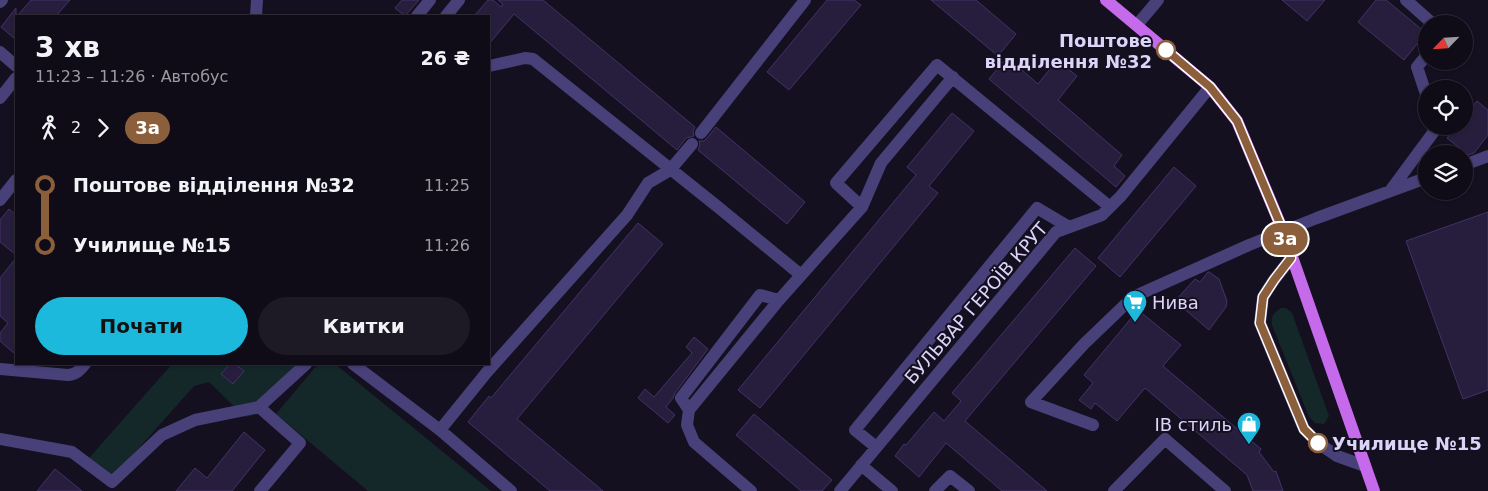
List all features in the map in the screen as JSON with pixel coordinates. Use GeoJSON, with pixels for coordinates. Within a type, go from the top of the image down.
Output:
{"type":"FeatureCollection","features":[{"type":"Feature","properties":{"kind":"main road"},"geometry":{"type":"LineString","coordinates":[[1106,0],[1210,87],[1237,121],[1283,231],[1374,491]]}},
{"type":"Feature","properties":{"kind":"street"},"geometry":{"type":"LineString","coordinates":[[256,15],[257,0]]}},
{"type":"Feature","properties":{"kind":"street"},"geometry":{"type":"LineString","coordinates":[[418,15],[430,0]]}},
{"type":"Feature","properties":{"kind":"street"},"geometry":{"type":"LineString","coordinates":[[447,15],[459,0]]}},
{"type":"Feature","properties":{"kind":"street"},"geometry":{"type":"LineString","coordinates":[[701,132],[804,0]]}},
{"type":"Feature","properties":{"kind":"street"},"geometry":{"type":"LineString","coordinates":[[1137,26],[1158,0]]}},
{"type":"Feature","properties":{"kind":"street"},"geometry":{"type":"LineString","coordinates":[[1406,0],[1423,15]]}},
{"type":"Feature","properties":{"kind":"street"},"geometry":{"type":"LineString","coordinates":[[0,52],[15,65]]}},
{"type":"Feature","properties":{"kind":"street"},"geometry":{"type":"LineString","coordinates":[[490,66],[525,58],[533,59],[801,275]]}},
{"type":"Feature","properties":{"kind":"street"},"geometry":{"type":"LineString","coordinates":[[862,207],[836,183],[937,65],[1110,207]]}},
{"type":"Feature","properties":{"kind":"street"},"geometry":{"type":"LineString","coordinates":[[1418,65],[1416,67],[1421,80]]}},
{"type":"Feature","properties":{"kind":"street"},"geometry":{"type":"LineString","coordinates":[[751,491],[694,442],[687,424],[689,410],[779,300],[862,207],[881,163],[953,77]]}},
{"type":"Feature","properties":{"kind":"street"},"geometry":{"type":"LineString","coordinates":[[0,98],[15,79]]}},
{"type":"Feature","properties":{"kind":"street","name":"БУЛЬВАР ГЕРОЇВ КРУТ"},"geometry":{"type":"LineString","coordinates":[[840,491],[1056,232],[1102,215],[1121,196],[1210,87]]}},
{"type":"Feature","properties":{"kind":"street"},"geometry":{"type":"LineString","coordinates":[[1390,191],[1431,135]]}},
{"type":"Feature","properties":{"kind":"street"},"geometry":{"type":"LineString","coordinates":[[440,430],[487,372],[627,215],[648,183],[670,170],[692,144]]}},
{"type":"Feature","properties":{"kind":"street"},"geometry":{"type":"LineString","coordinates":[[1473,163],[1487,159]]}},
{"type":"Feature","properties":{"kind":"street"},"geometry":{"type":"LineString","coordinates":[[0,200],[15,181]]}},
{"type":"Feature","properties":{"kind":"street"},"geometry":{"type":"LineString","coordinates":[[1093,425],[1031,402],[1084,344],[1133,297],[1283,231],[1418,181]]}},
{"type":"Feature","properties":{"kind":"street"},"geometry":{"type":"LineString","coordinates":[[876,447],[855,430],[1037,208],[1069,227]]}},
{"type":"Feature","properties":{"kind":"street"},"geometry":{"type":"LineString","coordinates":[[1291,258],[1263,297],[1260,323],[1304,429],[1318,443],[1337,456],[1366,466]]}},
{"type":"Feature","properties":{"kind":"street"},"geometry":{"type":"LineString","coordinates":[[689,410],[681,398],[760,295],[779,300]]}},
{"type":"Feature","properties":{"kind":"street"},"geometry":{"type":"LineString","coordinates":[[0,369],[74,375],[84,365]]}},
{"type":"Feature","properties":{"kind":"street"},"geometry":{"type":"LineString","coordinates":[[0,439],[72,452],[108,487],[162,435],[195,420],[258,407],[305,365]]}},
{"type":"Feature","properties":{"kind":"street"},"geometry":{"type":"LineString","coordinates":[[354,365],[440,430],[511,491]]}},
{"type":"Feature","properties":{"kind":"street"},"geometry":{"type":"LineString","coordinates":[[258,407],[300,443],[260,491]]}},
{"type":"Feature","properties":{"kind":"street"},"geometry":{"type":"LineString","coordinates":[[1114,491],[1165,439],[1225,491]]}},
{"type":"Feature","properties":{"kind":"street"},"geometry":{"type":"LineString","coordinates":[[861,466],[892,491]]}},
{"type":"Feature","properties":{"kind":"street"},"geometry":{"type":"LineString","coordinates":[[935,491],[950,476],[969,491]]}},
{"type":"Feature","properties":{"kind":"green space"},"geometry":{"type":"Polygon","coordinates":[[[1281,308],[1286,308],[1292,313],[1329,416],[1324,424],[1315,423],[1309,417],[1272,325],[1273,315],[1281,308]]]}},
{"type":"Feature","properties":{"kind":"green space"},"geometry":{"type":"Polygon","coordinates":[[[171,365],[301,365],[261,413],[245,417],[209,382],[194,386],[107,484],[83,465],[171,365]]]}},
{"type":"Feature","properties":{"kind":"green space"},"geometry":{"type":"Polygon","coordinates":[[[317,365],[336,365],[491,491],[368,491],[276,414],[317,365]]]}},
{"type":"Feature","properties":{"kind":"building"},"geometry":{"type":"Polygon","coordinates":[[[31,0],[70,0],[57,15],[18,15],[31,0]]]}},
{"type":"Feature","properties":{"kind":"building"},"geometry":{"type":"Polygon","coordinates":[[[402,0],[419,0],[406,15],[395,8],[402,0]]]}},
{"type":"Feature","properties":{"kind":"building"},"geometry":{"type":"Polygon","coordinates":[[[488,0],[493,0],[501,7],[503,4],[498,0],[543,0],[695,127],[693,131],[694,136],[686,138],[677,150],[514,14],[490,43],[490,15],[475,15],[488,0]]]}},
{"type":"Feature","properties":{"kind":"building"},"geometry":{"type":"Polygon","coordinates":[[[827,0],[854,0],[861,5],[789,90],[767,72],[827,0]]]}},
{"type":"Feature","properties":{"kind":"building"},"geometry":{"type":"Polygon","coordinates":[[[931,0],[976,0],[1016,34],[998,56],[931,0]]]}},
{"type":"Feature","properties":{"kind":"building"},"geometry":{"type":"Polygon","coordinates":[[[1282,0],[1325,0],[1307,21],[1282,0]]]}},
{"type":"Feature","properties":{"kind":"building"},"geometry":{"type":"Polygon","coordinates":[[[1376,0],[1386,0],[1418,26],[1418,43],[1404,60],[1358,22],[1376,0]]]}},
{"type":"Feature","properties":{"kind":"building"},"geometry":{"type":"Polygon","coordinates":[[[16,8],[15,39],[1,27],[16,8]]]}},
{"type":"Feature","properties":{"kind":"building"},"geometry":{"type":"Polygon","coordinates":[[[1007,57],[1038,84],[1057,60],[1077,76],[1058,100],[1122,155],[1114,166],[1125,176],[1116,187],[989,79],[1007,57]]]}},
{"type":"Feature","properties":{"kind":"building"},"geometry":{"type":"Polygon","coordinates":[[[1477,101],[1488,110],[1488,135],[1473,153],[1473,145],[1456,145],[1447,138],[1450,135],[1473,135],[1473,106],[1477,101]]]}},
{"type":"Feature","properties":{"kind":"building"},"geometry":{"type":"Polygon","coordinates":[[[952,113],[974,131],[929,186],[938,193],[760,408],[738,390],[916,175],[907,167],[952,113]]]}},
{"type":"Feature","properties":{"kind":"building"},"geometry":{"type":"Polygon","coordinates":[[[716,127],[805,202],[787,224],[698,150],[699,141],[704,141],[716,127]]]}},
{"type":"Feature","properties":{"kind":"building"},"geometry":{"type":"Polygon","coordinates":[[[1174,167],[1196,186],[1120,277],[1098,258],[1174,167]]]}},
{"type":"Feature","properties":{"kind":"building"},"geometry":{"type":"Polygon","coordinates":[[[9,209],[15,214],[15,254],[0,242],[0,220],[9,209]]]}},
{"type":"Feature","properties":{"kind":"building","name":"Училище №15"},"geometry":{"type":"Polygon","coordinates":[[[1488,212],[1488,390],[1463,399],[1406,241],[1488,212]]]}},
{"type":"Feature","properties":{"kind":"building"},"geometry":{"type":"Polygon","coordinates":[[[638,223],[663,244],[517,419],[603,491],[550,491],[468,422],[489,396],[491,398],[638,223]]]}},
{"type":"Feature","properties":{"kind":"building"},"geometry":{"type":"Polygon","coordinates":[[[1075,248],[1096,266],[965,421],[1047,491],[1002,491],[946,443],[919,477],[895,456],[934,412],[944,421],[961,401],[952,393],[1075,248]]]}},
{"type":"Feature","properties":{"kind":"building"},"geometry":{"type":"Polygon","coordinates":[[[15,259],[15,354],[0,341],[0,333],[8,323],[0,316],[0,278],[15,259]]]}},
{"type":"Feature","properties":{"kind":"building"},"geometry":{"type":"Polygon","coordinates":[[[1208,272],[1219,279],[1227,301],[1226,307],[1209,330],[1175,301],[1195,279],[1200,282],[1208,272]]]}},
{"type":"Feature","properties":{"kind":"building"},"geometry":{"type":"Polygon","coordinates":[[[1138,310],[1181,345],[1163,366],[1261,449],[1259,452],[1274,472],[1276,471],[1283,491],[1253,491],[1247,475],[1145,388],[1117,421],[1095,403],[1091,409],[1079,400],[1093,383],[1084,375],[1138,310]]]}},
{"type":"Feature","properties":{"kind":"building"},"geometry":{"type":"Polygon","coordinates":[[[694,337],[708,349],[666,407],[675,415],[668,423],[638,398],[645,389],[654,397],[692,353],[686,347],[694,337]]]}},
{"type":"Feature","properties":{"kind":"building"},"geometry":{"type":"Polygon","coordinates":[[[229,365],[236,365],[244,371],[233,384],[221,374],[229,365]]]}},
{"type":"Feature","properties":{"kind":"building"},"geometry":{"type":"Polygon","coordinates":[[[754,414],[832,480],[822,491],[801,491],[736,435],[754,414]]]}},
{"type":"Feature","properties":{"kind":"building"},"geometry":{"type":"Polygon","coordinates":[[[244,432],[265,450],[232,491],[176,491],[195,468],[207,478],[244,432]]]}},
{"type":"Feature","properties":{"kind":"building"},"geometry":{"type":"Polygon","coordinates":[[[55,469],[82,491],[37,491],[55,469]]]}},
{"type":"Feature","properties":{"kind":"bus line","name":"3а"},"geometry":{"type":"LineString","coordinates":[[1166,50],[1210,87],[1237,121],[1283,231],[1291,258],[1263,297],[1260,323],[1304,429],[1318,443]]}},
{"type":"Feature","properties":{"kind":"place","name":"Поштове відділення №32"},"geometry":{"type":"Point","coordinates":[1166,50]}},
{"type":"Feature","properties":{"kind":"place","name":"Нива"},"geometry":{"type":"Point","coordinates":[1135,323]}},
{"type":"Feature","properties":{"kind":"place","name":"Училище №15"},"geometry":{"type":"Point","coordinates":[1318,443]}},
{"type":"Feature","properties":{"kind":"place","name":"ІВ стиль"},"geometry":{"type":"Point","coordinates":[1249,445]}}]}
